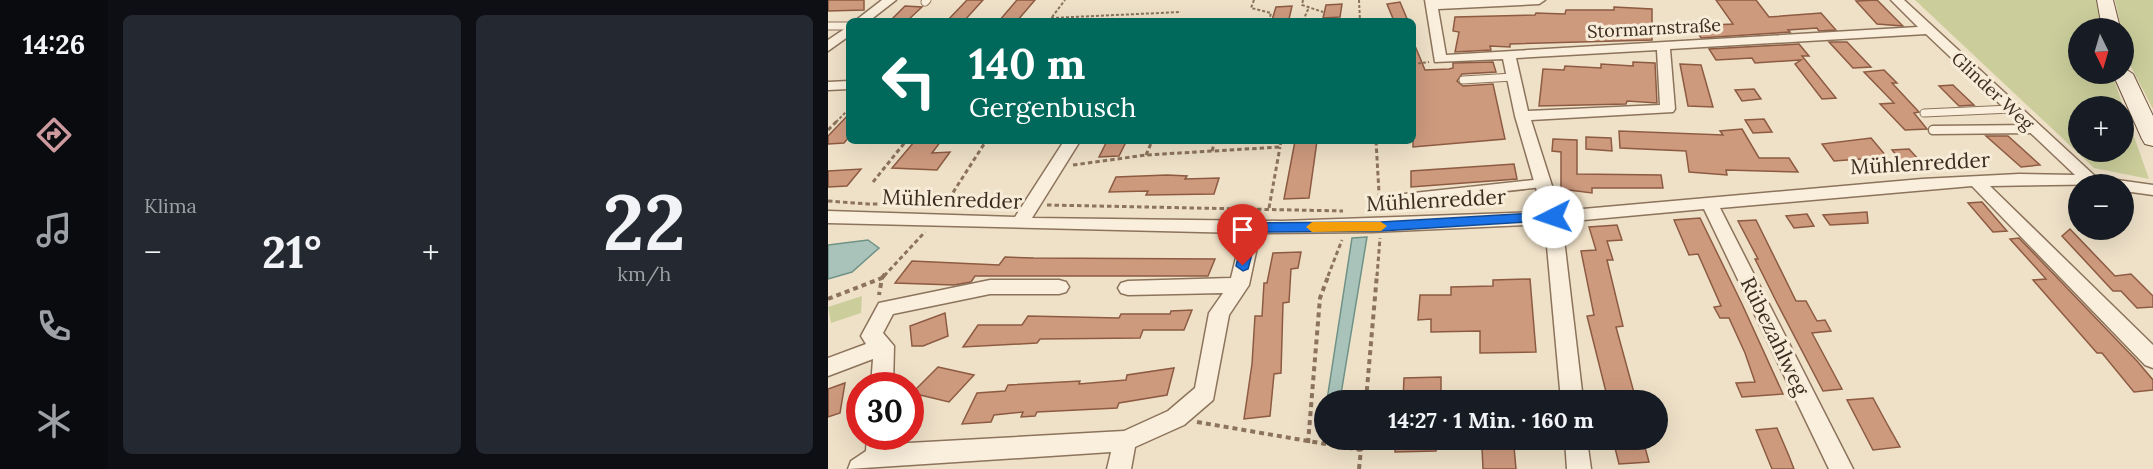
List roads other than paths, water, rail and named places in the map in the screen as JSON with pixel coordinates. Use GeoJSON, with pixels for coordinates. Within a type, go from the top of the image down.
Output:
{"type":"FeatureCollection","features":[{"type":"Feature","properties":{"kind":"main road"},"geometry":{"type":"LineString","coordinates":[[2105,0],[2109,18]]}},
{"type":"Feature","properties":{"kind":"main road"},"geometry":{"type":"LineString","coordinates":[[2128,84],[2153,139]]}},
{"type":"Feature","properties":{"kind":"street"},"geometry":{"type":"LineString","coordinates":[[865,18],[890,0]]}},
{"type":"Feature","properties":{"kind":"street"},"geometry":{"type":"LineString","coordinates":[[1432,3],[1539,0]]}},
{"type":"Feature","properties":{"kind":"street","name":"Glinder Weg"},"geometry":{"type":"LineString","coordinates":[[1897,0],[2083,174]]}},
{"type":"Feature","properties":{"kind":"street","name":"Stormarnstraße"},"geometry":{"type":"LineString","coordinates":[[1432,3],[1440,59],[1929,30]]}},
{"type":"Feature","properties":{"kind":"street"},"geometry":{"type":"LineString","coordinates":[[828,47],[846,31]]}},
{"type":"Feature","properties":{"kind":"street"},"geometry":{"type":"LineString","coordinates":[[1522,116],[1668,109],[1663,46]]}},
{"type":"Feature","properties":{"kind":"street"},"geometry":{"type":"LineString","coordinates":[[1509,55],[1522,116],[1553,217],[1571,390]]}},
{"type":"Feature","properties":{"kind":"street"},"geometry":{"type":"LineString","coordinates":[[828,86],[846,85]]}},
{"type":"Feature","properties":{"kind":"street"},"geometry":{"type":"LineString","coordinates":[[1020,223],[1070,144]]}},
{"type":"Feature","properties":{"kind":"street"},"geometry":{"type":"LineString","coordinates":[[1976,181],[2153,359]]}},
{"type":"Feature","properties":{"kind":"street","name":"Mühlenredder"},"geometry":{"type":"LineString","coordinates":[[828,217],[1252,227],[1348,220],[1381,226],[1553,217],[1833,190],[1976,181],[2068,181]]}},
{"type":"Feature","properties":{"kind":"street"},"geometry":{"type":"LineString","coordinates":[[2134,187],[2153,190]]}},
{"type":"Feature","properties":{"kind":"street","name":"Rübezahlweg"},"geometry":{"type":"LineString","coordinates":[[1709,202],[1841,469]]}},
{"type":"Feature","properties":{"kind":"street"},"geometry":{"type":"LineString","coordinates":[[872,454],[1125,441],[1176,418],[1205,393],[1219,313],[1239,285],[1252,227]]}},
{"type":"Feature","properties":{"kind":"street"},"geometry":{"type":"LineString","coordinates":[[1128,288],[1239,285]]}},
{"type":"Feature","properties":{"kind":"street"},"geometry":{"type":"LineString","coordinates":[[884,346],[871,336],[886,308],[990,287],[1059,287]]}},
{"type":"Feature","properties":{"kind":"street"},"geometry":{"type":"LineString","coordinates":[[828,367],[884,346]]}},
{"type":"Feature","properties":{"kind":"street"},"geometry":{"type":"LineString","coordinates":[[883,372],[884,346]]}},
{"type":"Feature","properties":{"kind":"street"},"geometry":{"type":"LineString","coordinates":[[1119,469],[1125,441]]}},
{"type":"Feature","properties":{"kind":"street"},"geometry":{"type":"LineString","coordinates":[[1577,450],[1579,469]]}},
{"type":"Feature","properties":{"kind":"lane"},"geometry":{"type":"LineString","coordinates":[[828,26],[846,28]]}},
{"type":"Feature","properties":{"kind":"lane"},"geometry":{"type":"LineString","coordinates":[[1463,80],[1514,77]]}},
{"type":"Feature","properties":{"kind":"lane"},"geometry":{"type":"LineString","coordinates":[[1924,113],[2012,109]]}},
{"type":"Feature","properties":{"kind":"lane"},"geometry":{"type":"LineString","coordinates":[[1933,130],[2034,129]]}},
{"type":"Feature","properties":{"kind":"lane"},"geometry":{"type":"LineString","coordinates":[[1405,198],[1543,183]]}},
{"type":"Feature","properties":{"kind":"water"},"geometry":{"type":"Polygon","coordinates":[[[1367,237],[1342,390],[1329,390],[1352,238],[1367,237]]]}},
{"type":"Feature","properties":{"kind":"water"},"geometry":{"type":"Polygon","coordinates":[[[868,240],[879,248],[852,272],[828,279],[828,245],[868,240]]]}}]}
